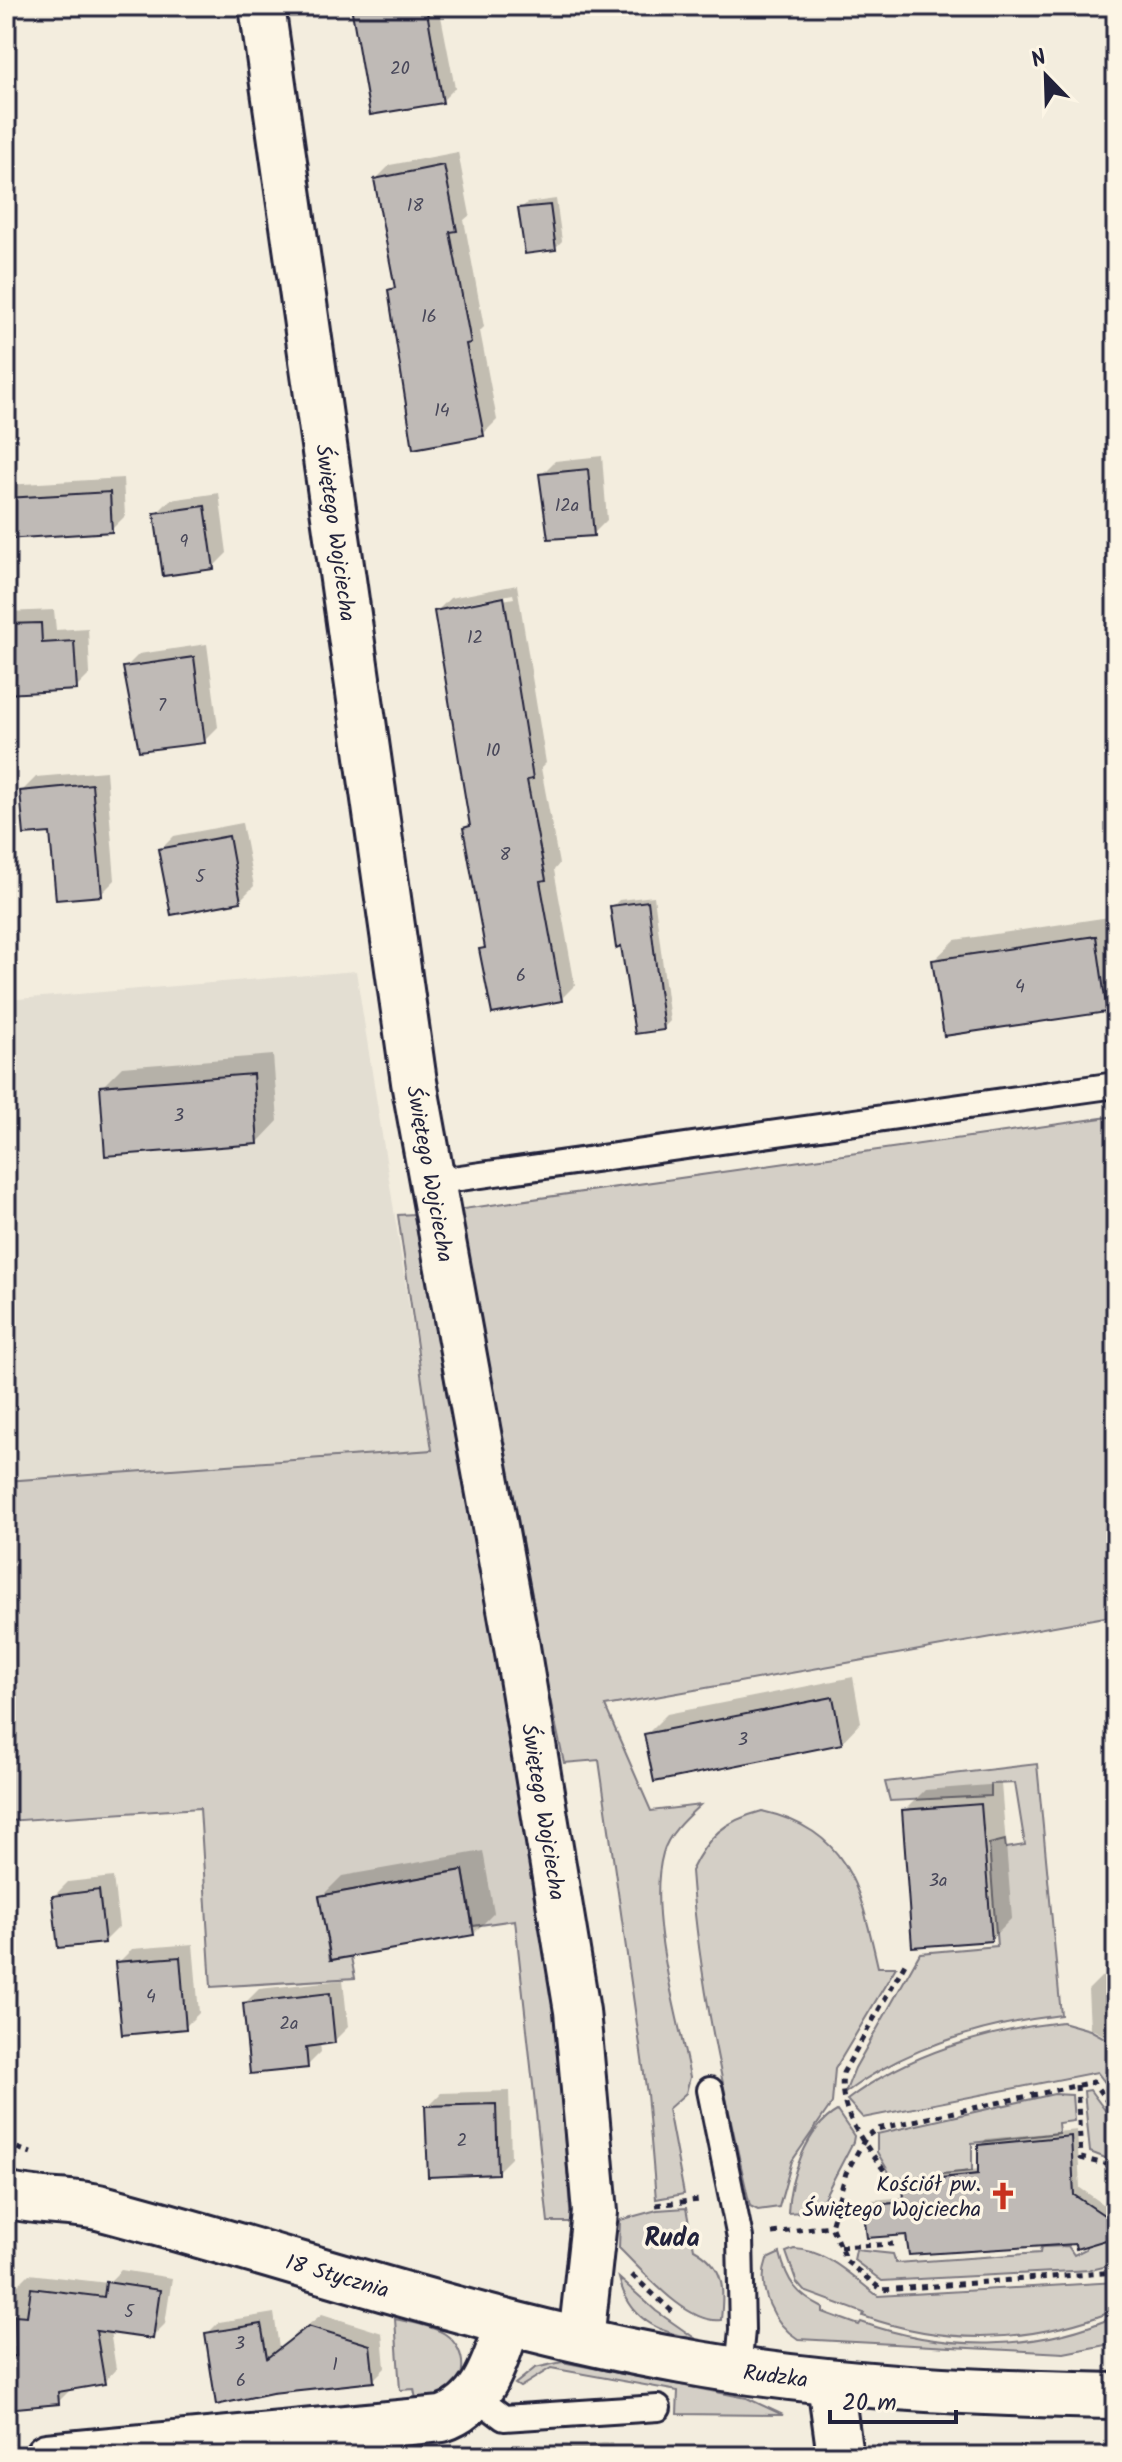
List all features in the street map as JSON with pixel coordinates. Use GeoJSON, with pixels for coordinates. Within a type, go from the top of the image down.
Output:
{"type":"FeatureCollection","features":[{"type":"Feature","properties":{"kind":"street","name":"Świętego Wojciecha"},"geometry":{"type":"LineString","coordinates":[[262,6],[414,1082],[517,1647],[577,2011],[595,2212],[581,2340]]}},
{"type":"Feature","properties":{"kind":"street","name":"18 Stycznia"},"geometry":{"type":"LineString","coordinates":[[6,2165],[43,2176],[97,2207]]}},
{"type":"Feature","properties":{"kind":"street","name":"18 Stycznia"},"geometry":{"type":"LineString","coordinates":[[6,2195],[36,2203],[97,2207],[508,2324],[581,2340]]}},
{"type":"Feature","properties":{"kind":"street"},"geometry":{"type":"LineString","coordinates":[[47,2456],[433,2420],[459,2411],[476,2397],[494,2362],[508,2324]]}},
{"type":"Feature","properties":{"kind":"street","name":"Rudzka"},"geometry":{"type":"LineString","coordinates":[[581,2340],[738,2370],[830,2383],[933,2391],[1116,2396]]}},
{"type":"Feature","properties":{"kind":"street"},"geometry":{"type":"LineString","coordinates":[[830,2383],[840,2456]]}},
{"type":"Feature","properties":{"kind":"lane"},"geometry":{"type":"LineString","coordinates":[[432,1182],[1116,1085]]}},
{"type":"Feature","properties":{"kind":"lane"},"geometry":{"type":"LineString","coordinates":[[710,2090],[740,2238],[742,2330],[738,2370]]}},
{"type":"Feature","properties":{"kind":"lane"},"geometry":{"type":"LineString","coordinates":[[476,2397],[504,2418],[658,2408]]}},
{"type":"Feature","properties":{"kind":"path"},"geometry":{"type":"LineString","coordinates":[[891,2180],[864,2141],[840,2094],[843,2073],[907,1960]]}},
{"type":"Feature","properties":{"kind":"path"},"geometry":{"type":"LineString","coordinates":[[1116,2113],[1093,2082],[877,2129],[864,2141],[846,2173],[831,2226],[846,2261],[882,2290],[1116,2272]]}},
{"type":"Feature","properties":{"kind":"path"},"geometry":{"type":"LineString","coordinates":[[1077,2085],[1081,2158],[1116,2167]]}},
{"type":"Feature","properties":{"kind":"path"},"geometry":{"type":"LineString","coordinates":[[656,2205],[685,2201]]}},
{"type":"Feature","properties":{"kind":"path"},"geometry":{"type":"LineString","coordinates":[[740,2238],[831,2226]]}},
{"type":"Feature","properties":{"kind":"path"},"geometry":{"type":"LineString","coordinates":[[840,2247],[893,2244]]}},
{"type":"Feature","properties":{"kind":"path"},"geometry":{"type":"LineString","coordinates":[[631,2273],[659,2302],[687,2321]]}},
{"type":"Feature","properties":{"kind":"shaded area"},"geometry":{"type":"Polygon","coordinates":[[[356,971],[432,1450],[6,1481],[6,1000],[356,971]]]}},
{"type":"Feature","properties":{"kind":"shaded area"},"geometry":{"type":"Polygon","coordinates":[[[1116,1116],[1116,1615],[605,1706],[651,1811],[700,1805],[669,1839],[659,1877],[661,1934],[690,2077],[686,2093],[668,2109],[684,2194],[656,2199],[647,2094],[599,1760],[564,1763],[498,1458],[456,1210],[1116,1116]]]}},
{"type":"Feature","properties":{"kind":"shaded area"},"geometry":{"type":"Polygon","coordinates":[[[414,1214],[551,1964],[571,2222],[548,2222],[515,1920],[473,1926],[463,1870],[320,1896],[330,1960],[351,1957],[355,1978],[211,1987],[200,1808],[6,1821],[6,1481],[432,1450],[398,1215],[414,1214]]]}},
{"type":"Feature","properties":{"kind":"shaded area"},"geometry":{"type":"Polygon","coordinates":[[[1037,1764],[1061,2015],[1004,2025],[948,2040],[894,2063],[845,2093],[855,2068],[920,1953],[997,1946],[989,1844],[1005,1840],[1006,1848],[1025,1845],[1015,1783],[991,1784],[991,1796],[890,1801],[885,1782],[1037,1764]]]}},
{"type":"Feature","properties":{"kind":"shaded area"},"geometry":{"type":"Polygon","coordinates":[[[762,1811],[792,1820],[815,1833],[833,1849],[857,1889],[878,1967],[896,1967],[835,2069],[832,2103],[792,2161],[779,2207],[758,2210],[750,2206],[714,2039],[700,1955],[691,1871],[711,1839],[727,1825],[762,1811]]]}},
{"type":"Feature","properties":{"kind":"shaded area"},"geometry":{"type":"Polygon","coordinates":[[[1062,2022],[1090,2030],[1116,2044],[1116,2097],[1097,2072],[863,2118],[847,2100],[896,2070],[949,2047],[1006,2031],[1062,2022]]]}},
{"type":"Feature","properties":{"kind":"shaded area"},"geometry":{"type":"Polygon","coordinates":[[[1090,2090],[1116,2125],[1116,2162],[1090,2152],[1084,2091],[1090,2090]]]}},
{"type":"Feature","properties":{"kind":"shaded area"},"geometry":{"type":"Polygon","coordinates":[[[1054,2094],[1072,2095],[1074,2121],[1058,2123],[1059,2133],[972,2143],[972,2171],[893,2179],[877,2152],[877,2134],[1054,2094]]]}},
{"type":"Feature","properties":{"kind":"shaded area"},"geometry":{"type":"Polygon","coordinates":[[[837,2111],[854,2136],[853,2142],[817,2211],[788,2213],[801,2156],[816,2129],[837,2111]]]}},
{"type":"Feature","properties":{"kind":"shaded area"},"geometry":{"type":"Polygon","coordinates":[[[686,2208],[694,2249],[712,2263],[720,2278],[721,2320],[694,2314],[680,2305],[619,2248],[620,2220],[657,2210],[686,2208]]]}},
{"type":"Feature","properties":{"kind":"shaded area"},"geometry":{"type":"Polygon","coordinates":[[[1116,2225],[1116,2264],[1091,2270],[882,2281],[854,2260],[856,2250],[893,2254],[896,2263],[1040,2253],[1041,2247],[1068,2246],[1074,2255],[1086,2249],[1085,2240],[1116,2225]]]}},
{"type":"Feature","properties":{"kind":"shaded area"},"geometry":{"type":"Polygon","coordinates":[[[794,2249],[829,2259],[878,2296],[1116,2282],[1116,2310],[1085,2321],[1022,2334],[990,2337],[926,2332],[863,2316],[864,2313],[804,2291],[797,2283],[786,2252],[794,2249]]]}},
{"type":"Feature","properties":{"kind":"shaded area"},"geometry":{"type":"Polygon","coordinates":[[[780,2253],[790,2280],[800,2293],[823,2308],[823,2312],[859,2325],[861,2322],[924,2338],[989,2343],[1054,2336],[1116,2316],[1116,2343],[1064,2353],[798,2339],[781,2324],[766,2294],[764,2270],[767,2259],[780,2253]]]}},
{"type":"Feature","properties":{"kind":"shaded area"},"geometry":{"type":"Polygon","coordinates":[[[619,2278],[656,2311],[696,2339],[669,2332],[647,2321],[630,2304],[619,2278]]]}},
{"type":"Feature","properties":{"kind":"shaded area"},"geometry":{"type":"Polygon","coordinates":[[[395,2319],[440,2331],[453,2341],[462,2367],[461,2376],[451,2392],[442,2398],[417,2404],[414,2389],[400,2390],[395,2319]]]}},
{"type":"Feature","properties":{"kind":"shaded area"},"geometry":{"type":"Polygon","coordinates":[[[562,2362],[747,2398],[783,2415],[677,2414],[678,2391],[551,2368],[520,2387],[515,2384],[535,2368],[562,2362]]]}},
{"type":"Feature","properties":{"kind":"building"},"geometry":{"type":"Polygon","coordinates":[[[351,6],[426,6],[443,103],[370,115],[351,6]]]}},
{"type":"Feature","properties":{"kind":"building"},"geometry":{"type":"Polygon","coordinates":[[[444,165],[457,231],[450,232],[471,343],[466,344],[484,436],[413,449],[388,290],[395,288],[374,179],[444,165]]]}},
{"type":"Feature","properties":{"kind":"building"},"geometry":{"type":"Polygon","coordinates":[[[550,205],[556,250],[525,254],[518,208],[550,205]]]}},
{"type":"Feature","properties":{"kind":"building"},"geometry":{"type":"Polygon","coordinates":[[[588,469],[594,536],[548,539],[539,474],[588,469]]]}},
{"type":"Feature","properties":{"kind":"building"},"geometry":{"type":"Polygon","coordinates":[[[110,492],[112,532],[6,539],[6,498],[110,492]]]}},
{"type":"Feature","properties":{"kind":"building"},"geometry":{"type":"Polygon","coordinates":[[[205,506],[214,569],[163,576],[154,513],[205,506]]]}},
{"type":"Feature","properties":{"kind":"building"},"geometry":{"type":"Polygon","coordinates":[[[504,597],[533,779],[527,780],[546,880],[540,881],[562,1001],[492,1014],[479,949],[485,948],[463,828],[470,826],[434,611],[504,597]]]}},
{"type":"Feature","properties":{"kind":"building"},"geometry":{"type":"Polygon","coordinates":[[[41,623],[42,643],[74,641],[77,690],[6,694],[6,624],[41,623]]]}},
{"type":"Feature","properties":{"kind":"building"},"geometry":{"type":"Polygon","coordinates":[[[194,657],[205,743],[139,751],[123,667],[194,657]]]}},
{"type":"Feature","properties":{"kind":"building"},"geometry":{"type":"Polygon","coordinates":[[[92,784],[102,896],[56,900],[50,833],[24,835],[20,791],[92,784]]]}},
{"type":"Feature","properties":{"kind":"building"},"geometry":{"type":"Polygon","coordinates":[[[229,836],[241,902],[171,915],[158,849],[229,836]]]}},
{"type":"Feature","properties":{"kind":"building"},"geometry":{"type":"Polygon","coordinates":[[[648,901],[664,1030],[635,1034],[621,946],[616,948],[610,906],[648,901]]]}},
{"type":"Feature","properties":{"kind":"building"},"geometry":{"type":"Polygon","coordinates":[[[1096,936],[1107,1012],[944,1036],[932,960],[1096,936]]]}},
{"type":"Feature","properties":{"kind":"building"},"geometry":{"type":"Polygon","coordinates":[[[253,1074],[258,1144],[105,1156],[100,1086],[253,1074]]]}},
{"type":"Feature","properties":{"kind":"building"},"geometry":{"type":"Polygon","coordinates":[[[833,1697],[842,1744],[654,1782],[644,1734],[833,1697]]]}},
{"type":"Feature","properties":{"kind":"building"},"geometry":{"type":"Polygon","coordinates":[[[981,1804],[992,1941],[912,1947],[902,1810],[981,1804]]]}},
{"type":"Feature","properties":{"kind":"building"},"geometry":{"type":"Polygon","coordinates":[[[463,1870],[474,1935],[331,1960],[319,1896],[463,1870]]]}},
{"type":"Feature","properties":{"kind":"building"},"geometry":{"type":"Polygon","coordinates":[[[99,1890],[105,1943],[58,1948],[52,1896],[99,1890]]]}},
{"type":"Feature","properties":{"kind":"building"},"geometry":{"type":"Polygon","coordinates":[[[180,1957],[186,2029],[122,2035],[115,1962],[180,1957]]]}},
{"type":"Feature","properties":{"kind":"building"},"geometry":{"type":"Polygon","coordinates":[[[330,1993],[335,2043],[306,2047],[308,2068],[250,2074],[243,2003],[330,1993]]]}},
{"type":"Feature","properties":{"kind":"building"},"geometry":{"type":"Polygon","coordinates":[[[496,2104],[498,2174],[428,2177],[425,2106],[496,2104]]]}},
{"type":"Feature","properties":{"kind":"building","name":"Kościół pw. Świętego Wojciecha"},"geometry":{"type":"Polygon","coordinates":[[[1071,2136],[1074,2195],[1116,2223],[1116,2237],[1076,2249],[1075,2244],[909,2255],[906,2235],[867,2238],[863,2206],[904,2202],[903,2182],[978,2174],[978,2145],[1071,2136]]]}},
{"type":"Feature","properties":{"kind":"building"},"geometry":{"type":"Polygon","coordinates":[[[106,2282],[160,2290],[153,2339],[96,2331],[105,2384],[58,2392],[59,2404],[6,2409],[6,2357],[16,2356],[15,2315],[27,2316],[31,2288],[104,2297],[106,2282]]]}},
{"type":"Feature","properties":{"kind":"building"},"geometry":{"type":"Polygon","coordinates":[[[261,2324],[267,2358],[308,2326],[370,2345],[374,2382],[272,2393],[216,2405],[205,2333],[261,2324]]]}},
{"type":"Feature","properties":{"kind":"place","name":"Kościół pw. Świętego Wojciecha"},"geometry":{"type":"Point","coordinates":[1003,2196]}},
{"type":"Feature","properties":{"kind":"district","name":"Ruda"},"geometry":{"type":"Point","coordinates":[672,2237]}}]}
